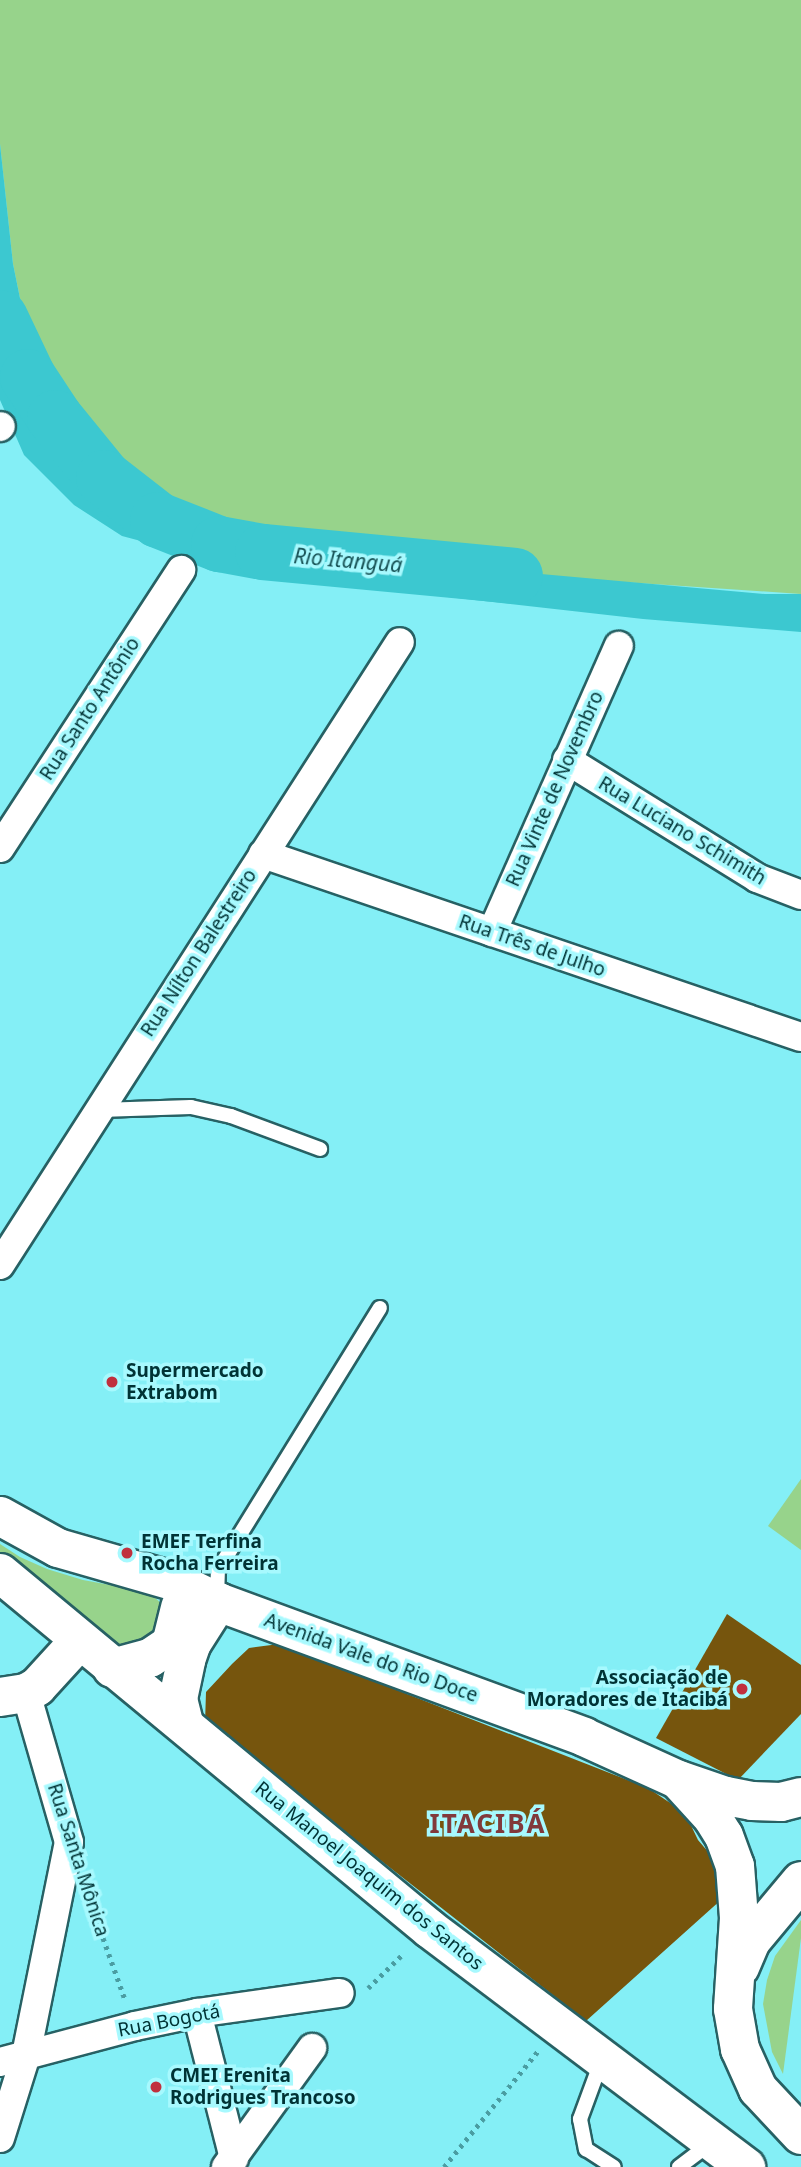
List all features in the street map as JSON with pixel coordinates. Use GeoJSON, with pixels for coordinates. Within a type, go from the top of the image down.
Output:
{"type":"FeatureCollection","features":[{"type":"Feature","properties":{"kind":"main road","name":"Avenida Vale do Rio Doce"},"geometry":{"type":"LineString","coordinates":[[0,1516],[58,1548],[201,1594],[584,1737],[679,1780],[726,1796],[752,1801],[780,1802],[801,1797]]}},
{"type":"Feature","properties":{"kind":"main road","name":"Rua Manoel Joaquim dos Santos"},"geometry":{"type":"LineString","coordinates":[[0,1573],[79,1641],[184,1723],[430,1928],[602,2061],[746,2167]]}},
{"type":"Feature","properties":{"kind":"main road"},"geometry":{"type":"LineString","coordinates":[[112,1668],[150,1658],[171,1644],[201,1594]]}},
{"type":"Feature","properties":{"kind":"main road"},"geometry":{"type":"LineString","coordinates":[[184,1723],[177,1699],[192,1643],[201,1594]]}},
{"type":"Feature","properties":{"kind":"main road"},"geometry":{"type":"LineString","coordinates":[[13,1695],[48,1679],[79,1641]]}},
{"type":"Feature","properties":{"kind":"main road","name":"Avenida Vale do Rio Doce"},"geometry":{"type":"LineString","coordinates":[[679,1780],[712,1816],[724,1836],[736,1866],[739,1918],[733,1985]]}},
{"type":"Feature","properties":{"kind":"main road"},"geometry":{"type":"LineString","coordinates":[[801,1881],[751,1941],[733,1985],[736,2028],[747,2070],[775,2110],[801,2135]]}},
{"type":"Feature","properties":{"kind":"street","name":"Rua Santo Antônio"},"geometry":{"type":"LineString","coordinates":[[0,848],[181,570]]}},
{"type":"Feature","properties":{"kind":"street","name":"Rua Nílton Balestreiro"},"geometry":{"type":"LineString","coordinates":[[0,1265],[400,642]]}},
{"type":"Feature","properties":{"kind":"street","name":"Rua Vinte de Novembro"},"geometry":{"type":"LineString","coordinates":[[492,932],[619,646]]}},
{"type":"Feature","properties":{"kind":"street","name":"Rua Luciano Schimith"},"geometry":{"type":"LineString","coordinates":[[567,760],[757,878],[801,895]]}},
{"type":"Feature","properties":{"kind":"street","name":"Rua Três de Julho"},"geometry":{"type":"LineString","coordinates":[[262,854],[801,1037]]}},
{"type":"Feature","properties":{"kind":"street","name":"Rua Santa Mônica"},"geometry":{"type":"LineString","coordinates":[[13,1695],[69,1842],[13,2058]]}},
{"type":"Feature","properties":{"kind":"street","name":"Rua Bogotá"},"geometry":{"type":"LineString","coordinates":[[13,2058],[135,2026],[340,1993]]}},
{"type":"Feature","properties":{"kind":"street"},"geometry":{"type":"LineString","coordinates":[[197,2014],[230,2162]]}},
{"type":"Feature","properties":{"kind":"street"},"geometry":{"type":"LineString","coordinates":[[230,2162],[312,2048]]}},
{"type":"Feature","properties":{"kind":"street"},"geometry":{"type":"LineString","coordinates":[[0,2138],[13,2058]]}},
{"type":"Feature","properties":{"kind":"lane"},"geometry":{"type":"LineString","coordinates":[[99,1110],[191,1107],[231,1116],[320,1149]]}},
{"type":"Feature","properties":{"kind":"lane"},"geometry":{"type":"LineString","coordinates":[[201,1594],[380,1308]]}},
{"type":"Feature","properties":{"kind":"lane"},"geometry":{"type":"LineString","coordinates":[[602,2061],[580,2119],[586,2149],[614,2167]]}},
{"type":"Feature","properties":{"kind":"lane"},"geometry":{"type":"LineString","coordinates":[[678,2167],[712,2143]]}},
{"type":"Feature","properties":{"kind":"path","name":"Rua Santa Mônica"},"geometry":{"type":"LineString","coordinates":[[88,1894],[135,2026]]}},
{"type":"Feature","properties":{"kind":"path"},"geometry":{"type":"LineString","coordinates":[[444,2167],[536,2052]]}},
{"type":"Feature","properties":{"kind":"green space"},"geometry":{"type":"Polygon","coordinates":[[[0,0],[801,0],[801,594],[387,566],[226,546],[112,497],[67,466],[32,357],[13,264],[0,144],[0,0]]]}},
{"type":"Feature","properties":{"kind":"green space"},"geometry":{"type":"Polygon","coordinates":[[[801,1479],[801,1550],[768,1526],[801,1479]]]}},
{"type":"Feature","properties":{"kind":"green space"},"geometry":{"type":"Polygon","coordinates":[[[0,1544],[47,1569],[83,1580],[143,1591],[153,1596],[162,1604],[165,1634],[122,1650],[0,1558],[0,1544]]]}},
{"type":"Feature","properties":{"kind":"green space"},"geometry":{"type":"Polygon","coordinates":[[[801,1920],[783,2074],[772,2052],[763,2004],[775,1956],[801,1920]]]}},
{"type":"Feature","properties":{"kind":"water","name":"Rio Itanguá"},"geometry":{"type":"Polygon","coordinates":[[[0,144],[13,264],[32,357],[67,466],[112,497],[226,546],[387,566],[541,574],[765,594],[801,594],[801,632],[643,619],[377,589],[201,557],[122,536],[74,505],[24,455],[0,400],[0,144]]]}},
{"type":"Feature","properties":{"kind":"building","name":"Associação de Moradores de Itacibá"},"geometry":{"type":"Polygon","coordinates":[[[727,1614],[801,1665],[801,1714],[738,1780],[656,1738],[727,1614]]]}},
{"type":"Feature","properties":{"kind":"building"},"geometry":{"type":"Polygon","coordinates":[[[279,1644],[648,1788],[685,1813],[698,1840],[721,1867],[722,1899],[586,2021],[205,1723],[206,1692],[232,1664],[249,1648],[279,1644]]]}},
{"type":"Feature","properties":{"kind":"waterway","name":"Rio Itanguá"},"geometry":{"type":"LineString","coordinates":[[0,318],[28,377],[55,418],[104,478],[158,520],[219,544],[263,552],[515,576]]}},
{"type":"Feature","properties":{"kind":"place","name":"Supermercado Extrabom"},"geometry":{"type":"Point","coordinates":[112,1382]}},
{"type":"Feature","properties":{"kind":"place","name":"EMEF Terfina Rocha Ferreira"},"geometry":{"type":"Point","coordinates":[127,1553]}},
{"type":"Feature","properties":{"kind":"place","name":"Associação de Moradores de Itacibá"},"geometry":{"type":"Point","coordinates":[742,1689]}},
{"type":"Feature","properties":{"kind":"place","name":"CMEI Erenita Rodrigues Trancoso"},"geometry":{"type":"Point","coordinates":[156,2087]}},
{"type":"Feature","properties":{"kind":"district","name":"ITACIBÁ"},"geometry":{"type":"Point","coordinates":[488,1824]}}]}
